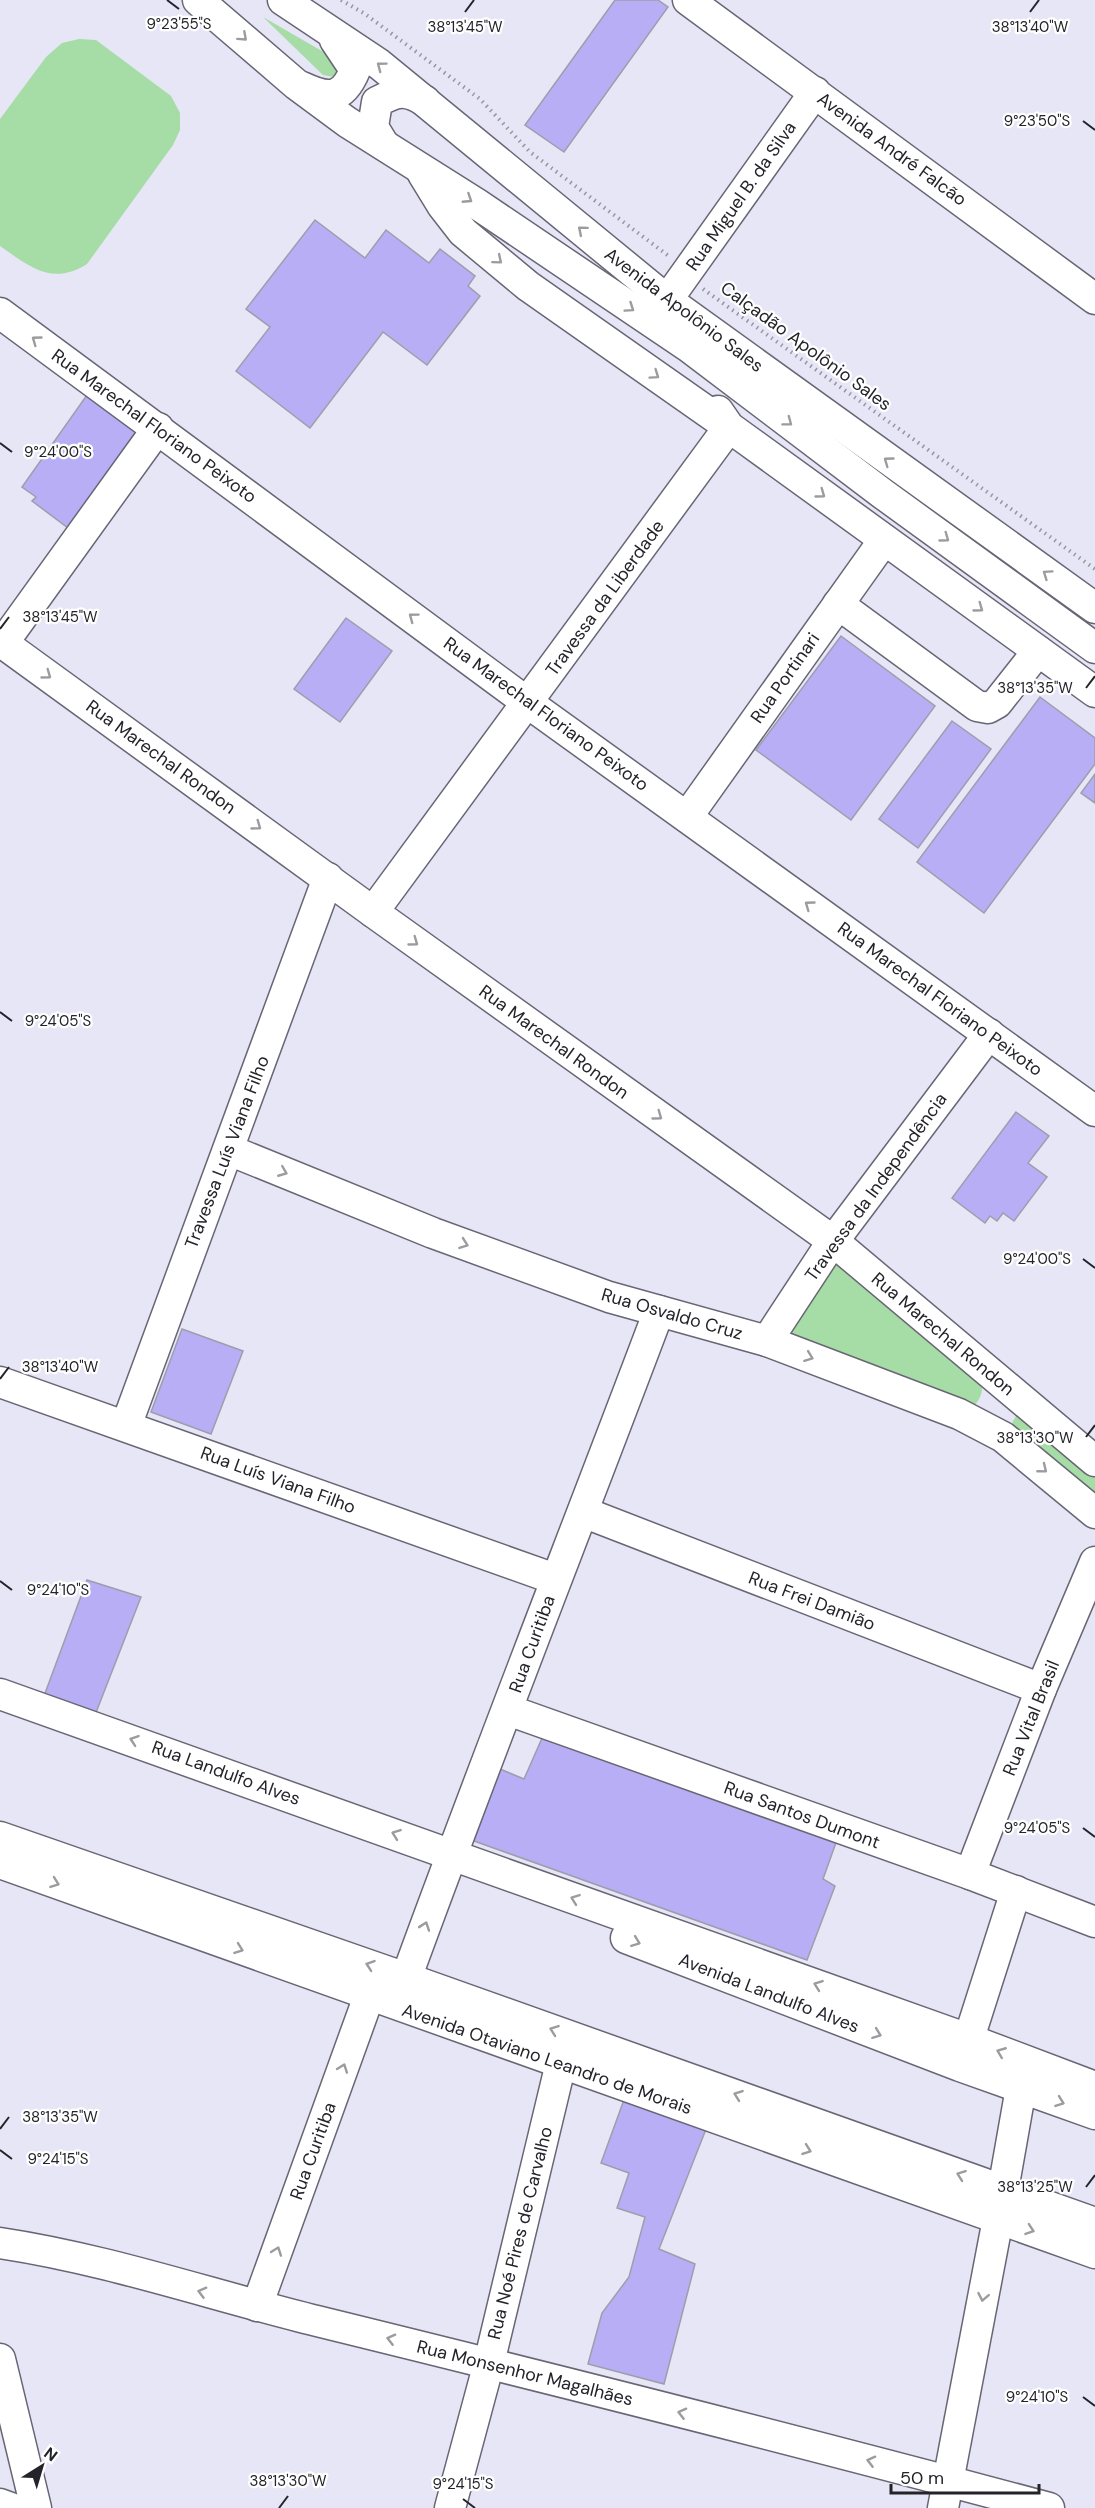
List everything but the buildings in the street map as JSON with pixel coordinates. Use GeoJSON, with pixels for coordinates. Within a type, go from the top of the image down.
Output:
{"type":"FeatureCollection","features":[{"type":"Feature","properties":{"kind":"street","name":"Avenida Apolônio Sales"},"geometry":{"type":"LineString","coordinates":[[198,0],[297,84],[384,145],[689,347],[883,494],[1095,648]]}},
{"type":"Feature","properties":{"kind":"street","name":"Avenida Apolônio Sales"},"geometry":{"type":"LineString","coordinates":[[283,0],[379,64],[667,300],[1090,595]]}},
{"type":"Feature","properties":{"kind":"street","name":"Avenida André Falcão"},"geometry":{"type":"LineString","coordinates":[[688,0],[1095,298]]}},
{"type":"Feature","properties":{"kind":"street"},"geometry":{"type":"LineString","coordinates":[[297,84],[318,94],[340,93],[348,87],[356,70],[340,44],[308,16]]}},
{"type":"Feature","properties":{"kind":"street"},"geometry":{"type":"LineString","coordinates":[[384,145],[373,127],[377,102],[396,92],[415,95],[427,102]]}},
{"type":"Feature","properties":{"kind":"street","name":"Rua Miguel B. da Silva"},"geometry":{"type":"LineString","coordinates":[[667,300],[815,92]]}},
{"type":"Feature","properties":{"kind":"street"},"geometry":{"type":"LineString","coordinates":[[420,168],[442,205],[471,238],[528,286],[729,427]]}},
{"type":"Feature","properties":{"kind":"street","name":"Rua Marechal Floriano Peixoto"},"geometry":{"type":"LineString","coordinates":[[0,314],[158,428],[528,703],[1095,1111]]}},
{"type":"Feature","properties":{"kind":"street","name":"Avenida Apolônio Sales"},"geometry":{"type":"LineString","coordinates":[[689,347],[690,369],[729,427],[1095,692]]}},
{"type":"Feature","properties":{"kind":"street","name":"Travessa da Liberdade"},"geometry":{"type":"LineString","coordinates":[[373,912],[729,427]]}},
{"type":"Feature","properties":{"kind":"street"},"geometry":{"type":"LineString","coordinates":[[1,642],[158,428]]}},
{"type":"Feature","properties":{"kind":"street","name":"Rua Portinari"},"geometry":{"type":"LineString","coordinates":[[687,817],[884,540]]}},
{"type":"Feature","properties":{"kind":"street"},"geometry":{"type":"LineString","coordinates":[[838,604],[977,705],[988,708],[997,703],[1038,651]]}},
{"type":"Feature","properties":{"kind":"street","name":"Rua Marechal Rondon"},"geometry":{"type":"LineString","coordinates":[[1,642],[833,1242],[1095,1461]]}},
{"type":"Feature","properties":{"kind":"street","name":"Travessa Luís Viana Filho"},"geometry":{"type":"LineString","coordinates":[[126,1426],[328,878]]}},
{"type":"Feature","properties":{"kind":"street","name":"Travessa da Independência"},"geometry":{"type":"LineString","coordinates":[[766,1341],[833,1242],[989,1034]]}},
{"type":"Feature","properties":{"kind":"street","name":"Rua Osvaldo Cruz"},"geometry":{"type":"LineString","coordinates":[[229,1150],[433,1233],[609,1298],[766,1341],[959,1414],[1003,1437],[1093,1510]]}},
{"type":"Feature","properties":{"kind":"street","name":"Rua Curitiba"},"geometry":{"type":"LineString","coordinates":[[257,2306],[382,2001],[406,1978],[555,1579],[583,1512],[659,1311]]}},
{"type":"Feature","properties":{"kind":"street"},"geometry":{"type":"LineString","coordinates":[[959,1414],[972,1414],[986,1406],[993,1392],[984,1369]]}},
{"type":"Feature","properties":{"kind":"street","name":"Rua Luís Viana Filho"},"geometry":{"type":"LineString","coordinates":[[0,1382],[555,1579]]}},
{"type":"Feature","properties":{"kind":"street"},"geometry":{"type":"LineString","coordinates":[[1003,1437],[1009,1416],[1027,1406]]}},
{"type":"Feature","properties":{"kind":"street","name":"Rua Frei Damião"},"geometry":{"type":"LineString","coordinates":[[583,1512],[1041,1689]]}},
{"type":"Feature","properties":{"kind":"street","name":"Rua Vital Brasil"},"geometry":{"type":"LineString","coordinates":[[970,1874],[1041,1689],[1095,1562]]}},
{"type":"Feature","properties":{"kind":"street","name":"Rua Landulfo Alves"},"geometry":{"type":"LineString","coordinates":[[0,1694],[447,1864]]}},
{"type":"Feature","properties":{"kind":"street","name":"Rua Santos Dumont"},"geometry":{"type":"LineString","coordinates":[[508,1710],[970,1874],[1095,1922]]}},
{"type":"Feature","properties":{"kind":"street","name":"Avenida Otaviano Leandro de Morais"},"geometry":{"type":"LineString","coordinates":[[0,1837],[382,2001],[561,2063],[1003,2190],[1095,2223]]}},
{"type":"Feature","properties":{"kind":"street","name":"Avenida Otaviano Leandro de Morais"},"geometry":{"type":"LineString","coordinates":[[0,1863],[150,1903],[406,1978],[764,2120],[998,2219],[1095,2253]]}},
{"type":"Feature","properties":{"kind":"street","name":"Avenida Landulfo Alves"},"geometry":{"type":"LineString","coordinates":[[447,1864],[964,2053],[1095,2087]]}},
{"type":"Feature","properties":{"kind":"street"},"geometry":{"type":"LineString","coordinates":[[964,2053],[1016,1892]]}},
{"type":"Feature","properties":{"kind":"street","name":"Avenida Landulfo Alves"},"geometry":{"type":"LineString","coordinates":[[964,2053],[1021,2088],[1095,2114]]}},
{"type":"Feature","properties":{"kind":"street","name":"Rua Noé Pires de Carvalho"},"geometry":{"type":"LineString","coordinates":[[450,2508],[489,2363],[561,2063]]}},
{"type":"Feature","properties":{"kind":"street"},"geometry":{"type":"LineString","coordinates":[[1003,2190],[1021,2088]]}},
{"type":"Feature","properties":{"kind":"street"},"geometry":{"type":"LineString","coordinates":[[945,2494],[998,2219]]}},
{"type":"Feature","properties":{"kind":"street","name":"Rua Monsenhor Magalhães"},"geometry":{"type":"LineString","coordinates":[[0,2243],[46,2250],[257,2306],[489,2363],[945,2494],[1049,2508]]}},
{"type":"Feature","properties":{"kind":"street"},"geometry":{"type":"LineString","coordinates":[[0,2359],[36,2508]]}},
{"type":"Feature","properties":{"kind":"street"},"geometry":{"type":"LineString","coordinates":[[0,2504],[11,2508]]}},
{"type":"Feature","properties":{"kind":"path","name":"Calçadão Apolônio Sales"},"geometry":{"type":"LineString","coordinates":[[341,0],[365,14],[480,99],[530,152],[665,251],[685,276],[1095,570]]}},
{"type":"Feature","properties":{"kind":"green space"},"geometry":{"type":"Polygon","coordinates":[[[263,17],[334,58],[341,68],[334,77],[323,75],[263,17]]]}},
{"type":"Feature","properties":{"kind":"green space"},"geometry":{"type":"Polygon","coordinates":[[[79,39],[96,40],[171,96],[180,113],[180,130],[173,145],[87,264],[74,270],[52,274],[31,267],[0,246],[0,119],[46,57],[62,43],[79,39]]]}},
{"type":"Feature","properties":{"kind":"green space"},"geometry":{"type":"Polygon","coordinates":[[[834,1258],[979,1379],[982,1387],[981,1394],[973,1407],[790,1336],[789,1322],[834,1258]]]}},
{"type":"Feature","properties":{"kind":"green space"},"geometry":{"type":"Polygon","coordinates":[[[1026,1413],[1095,1471],[1095,1508],[1009,1428],[1016,1416],[1026,1413]]]}}]}
